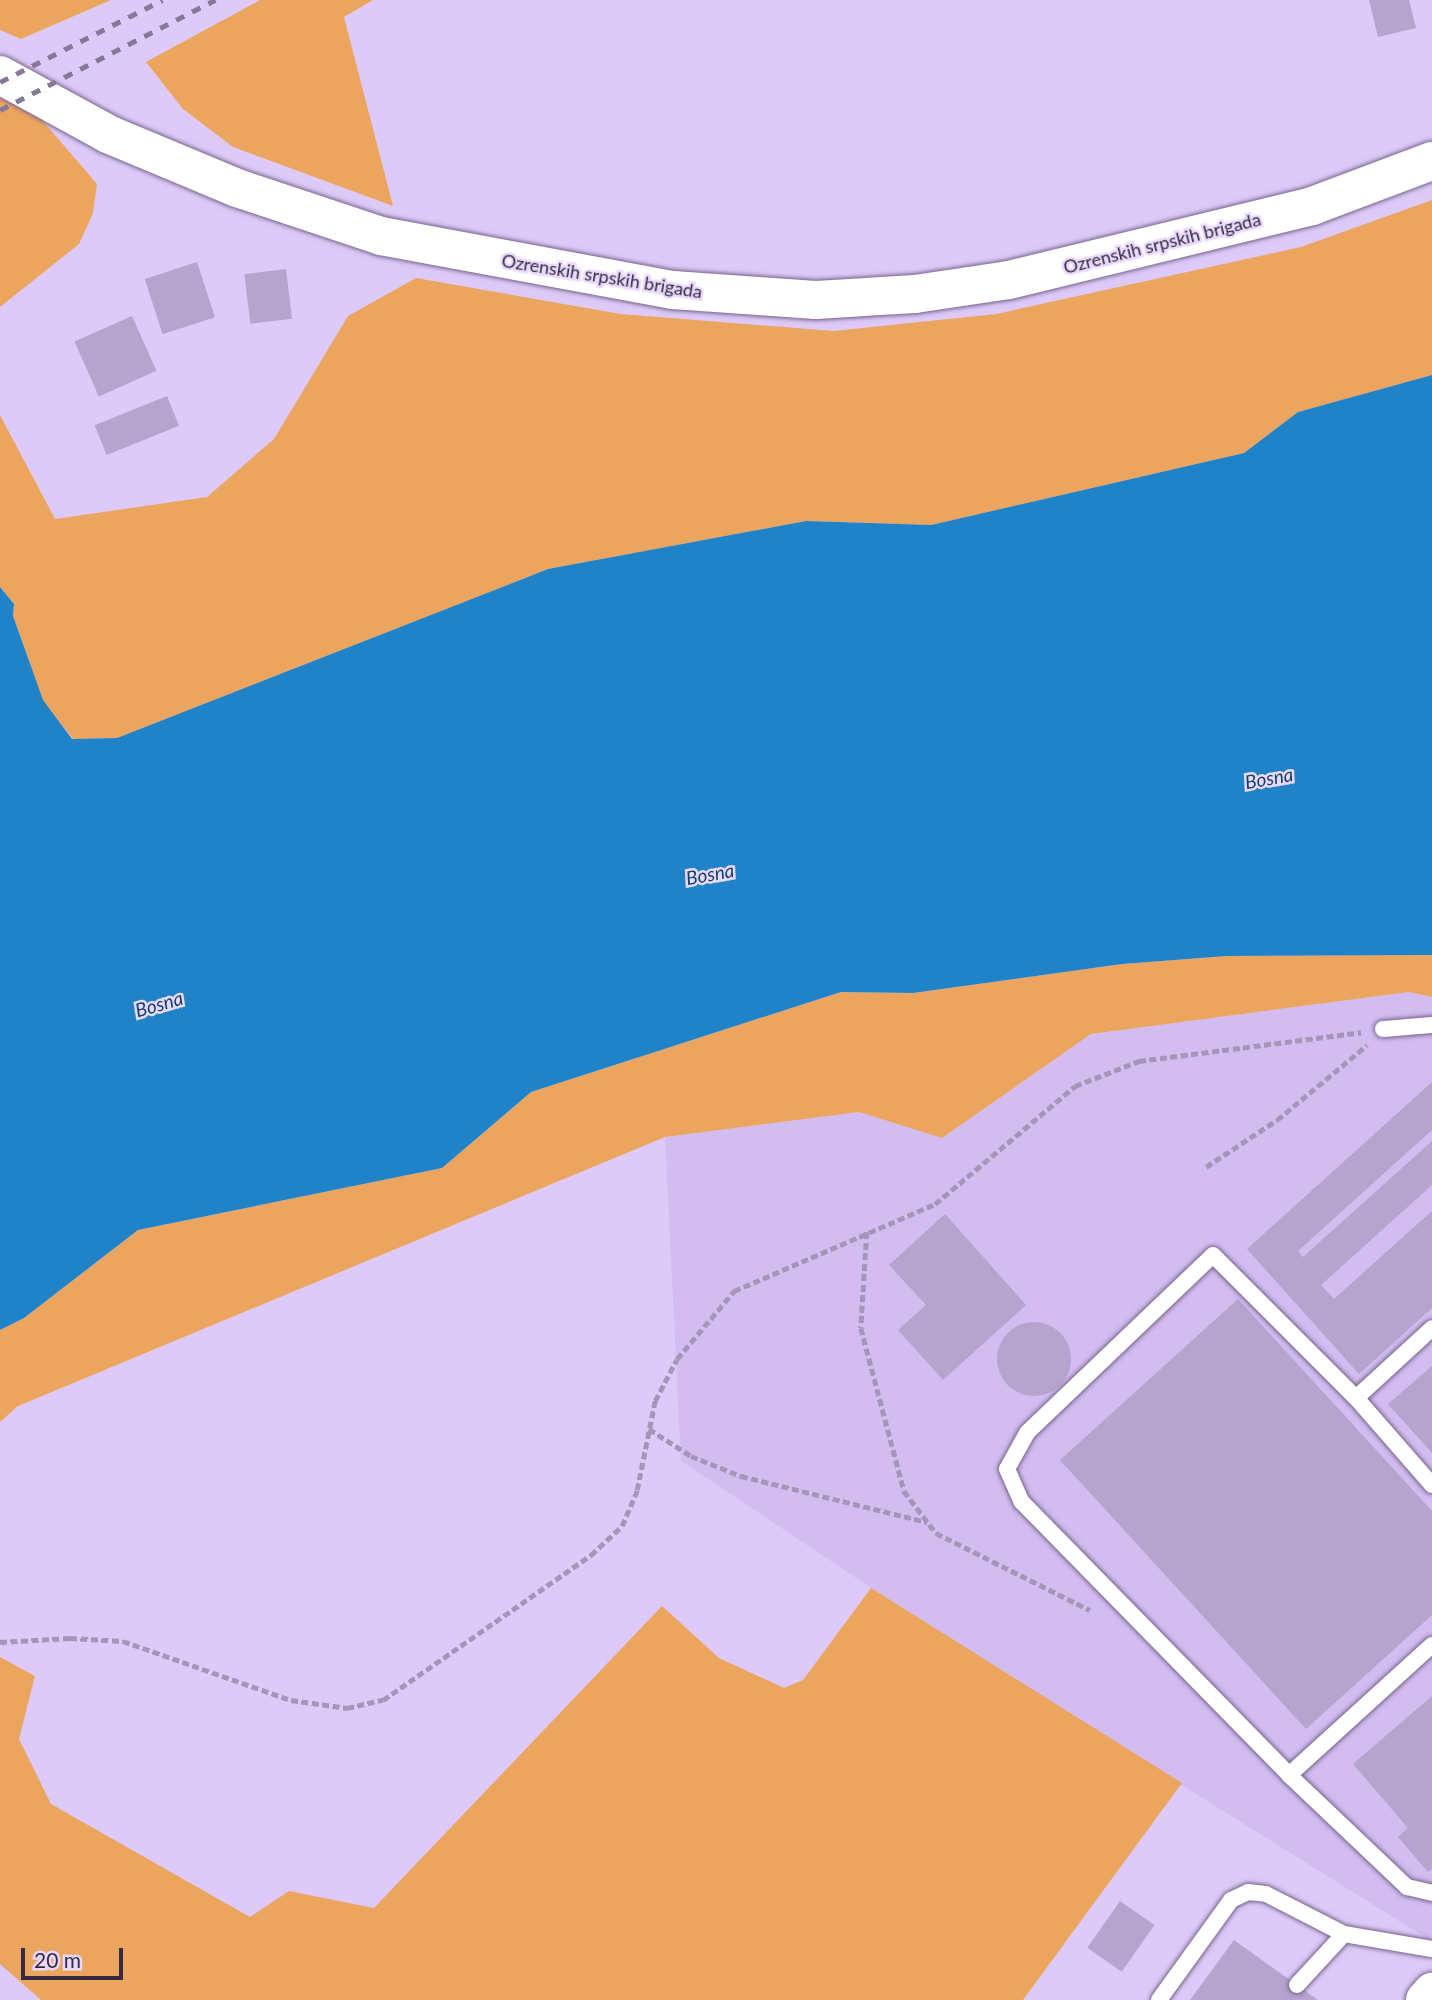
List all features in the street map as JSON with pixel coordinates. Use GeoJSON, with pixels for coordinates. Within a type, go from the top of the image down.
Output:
{"type":"FeatureCollection","features":[{"type":"Feature","properties":{"kind":"main road","name":"Ozrenskih srpskih brigada"},"geometry":{"type":"LineString","coordinates":[[0,75],[133,145],[237,188],[381,236],[673,290],[816,300],[915,294],[1009,280],[1312,206],[1432,161]]}},
{"type":"Feature","properties":{"kind":"main road"},"geometry":{"type":"LineString","coordinates":[[1425,2000],[1432,1992]]}},
{"type":"Feature","properties":{"kind":"lane"},"geometry":{"type":"LineString","coordinates":[[1383,1029],[1432,1025]]}},
{"type":"Feature","properties":{"kind":"lane"},"geometry":{"type":"LineString","coordinates":[[1432,1485],[1356,1398],[1213,1255],[1027,1433],[1007,1469],[1022,1502],[1289,1775],[1407,1887],[1432,1893]]}},
{"type":"Feature","properties":{"kind":"lane"},"geometry":{"type":"LineString","coordinates":[[1356,1398],[1432,1328]]}},
{"type":"Feature","properties":{"kind":"lane"},"geometry":{"type":"LineString","coordinates":[[1289,1775],[1432,1645]]}},
{"type":"Feature","properties":{"kind":"lane"},"geometry":{"type":"LineString","coordinates":[[1159,2000],[1231,1900],[1248,1892],[1266,1894],[1344,1934],[1432,1949]]}},
{"type":"Feature","properties":{"kind":"lane"},"geometry":{"type":"LineString","coordinates":[[1297,1985],[1344,1934]]}},
{"type":"Feature","properties":{"kind":"path"},"geometry":{"type":"LineString","coordinates":[[1206,1167],[1336,1074],[1383,1029]]}},
{"type":"Feature","properties":{"kind":"path"},"geometry":{"type":"LineString","coordinates":[[0,1642],[122,1641],[291,1700],[347,1708],[383,1700],[591,1555],[622,1526],[637,1490],[655,1401],[677,1359],[734,1291],[935,1204],[1075,1086],[1139,1061],[1383,1029]]}},
{"type":"Feature","properties":{"kind":"path"},"geometry":{"type":"LineString","coordinates":[[867,1232],[861,1328],[904,1491],[936,1532],[1103,1616]]}},
{"type":"Feature","properties":{"kind":"path"},"geometry":{"type":"LineString","coordinates":[[649,1429],[691,1455],[741,1476],[928,1522]]}},
{"type":"Feature","properties":{"kind":"shaded area"},"geometry":{"type":"Polygon","coordinates":[[[0,0],[111,0],[21,39],[0,30],[0,0]]]}},
{"type":"Feature","properties":{"kind":"shaded area"},"geometry":{"type":"Polygon","coordinates":[[[260,0],[373,0],[344,17],[393,206],[233,147],[183,109],[146,62],[260,0]]]}},
{"type":"Feature","properties":{"kind":"shaded area"},"geometry":{"type":"Polygon","coordinates":[[[0,98],[36,113],[97,184],[93,213],[79,244],[0,307],[0,98]]]}},
{"type":"Feature","properties":{"kind":"shaded area"},"geometry":{"type":"Polygon","coordinates":[[[1432,200],[1432,375],[1298,412],[1244,453],[931,525],[806,521],[548,569],[117,738],[73,739],[43,701],[13,616],[14,604],[0,587],[0,415],[55,519],[207,497],[274,439],[348,316],[416,278],[621,314],[834,331],[996,314],[1301,247],[1432,200]]]}},
{"type":"Feature","properties":{"kind":"shaded area"},"geometry":{"type":"Polygon","coordinates":[[[1432,955],[1432,997],[1409,992],[1091,1034],[942,1138],[859,1112],[665,1137],[18,1406],[0,1422],[0,1330],[24,1318],[138,1230],[442,1168],[531,1092],[841,992],[913,993],[1122,964],[1227,956],[1432,955]]]}},
{"type":"Feature","properties":{"kind":"shaded area"},"geometry":{"type":"Polygon","coordinates":[[[1409,992],[1432,997],[1432,1935],[1428,1939],[939,1633],[681,1461],[665,1137],[859,1112],[942,1138],[1091,1034],[1409,992]]]}},
{"type":"Feature","properties":{"kind":"shaded area"},"geometry":{"type":"Polygon","coordinates":[[[871,1588],[1182,1783],[1023,2000],[41,2000],[0,1964],[0,1657],[35,1676],[19,1739],[51,1804],[250,1917],[289,1891],[374,1908],[662,1606],[719,1658],[784,1688],[803,1680],[871,1588]]]}},
{"type":"Feature","properties":{"kind":"water","name":"Bosna"},"geometry":{"type":"Polygon","coordinates":[[[1432,375],[1432,955],[1227,956],[1122,964],[913,993],[841,992],[531,1092],[442,1168],[138,1230],[24,1318],[0,1330],[0,587],[14,604],[13,616],[43,700],[72,739],[117,738],[548,569],[806,521],[931,525],[1244,453],[1298,412],[1432,375]]]}},
{"type":"Feature","properties":{"kind":"building"},"geometry":{"type":"Polygon","coordinates":[[[1369,0],[1409,0],[1416,28],[1378,37],[1369,0]]]}},
{"type":"Feature","properties":{"kind":"building"},"geometry":{"type":"Polygon","coordinates":[[[197,262],[215,317],[163,334],[145,279],[197,262]]]}},
{"type":"Feature","properties":{"kind":"building"},"geometry":{"type":"Polygon","coordinates":[[[286,269],[292,319],[250,324],[244,274],[286,269]]]}},
{"type":"Feature","properties":{"kind":"building"},"geometry":{"type":"Polygon","coordinates":[[[132,316],[156,371],[99,396],[74,342],[132,316]]]}},
{"type":"Feature","properties":{"kind":"building"},"geometry":{"type":"Polygon","coordinates":[[[167,396],[179,426],[107,455],[95,425],[167,396]]]}},
{"type":"Feature","properties":{"kind":"building"},"geometry":{"type":"Polygon","coordinates":[[[1432,1082],[1432,1130],[1298,1251],[1303,1257],[1432,1141],[1432,1185],[1321,1285],[1334,1299],[1432,1211],[1432,1308],[1359,1374],[1247,1249],[1432,1082]]]}},
{"type":"Feature","properties":{"kind":"building"},"geometry":{"type":"Polygon","coordinates":[[[945,1214],[1026,1305],[943,1380],[898,1330],[926,1305],[889,1265],[945,1214]]]}},
{"type":"Feature","properties":{"kind":"building"},"geometry":{"type":"Polygon","coordinates":[[[1238,1299],[1432,1511],[1432,1615],[1306,1729],[1060,1460],[1238,1299]]]}},
{"type":"Feature","properties":{"kind":"building"},"geometry":{"type":"Polygon","coordinates":[[[1034,1322],[1055,1328],[1065,1338],[1071,1359],[1065,1380],[1055,1390],[1034,1396],[1013,1390],[1003,1380],[997,1359],[1003,1338],[1013,1328],[1034,1322]]]}},
{"type":"Feature","properties":{"kind":"building"},"geometry":{"type":"Polygon","coordinates":[[[1432,1366],[1432,1453],[1388,1404],[1432,1366]]]}},
{"type":"Feature","properties":{"kind":"building"},"geometry":{"type":"Polygon","coordinates":[[[1432,1696],[1432,1869],[1428,1872],[1398,1837],[1408,1828],[1353,1764],[1432,1696]]]}},
{"type":"Feature","properties":{"kind":"building"},"geometry":{"type":"Polygon","coordinates":[[[1120,1901],[1154,1925],[1122,1972],[1087,1948],[1120,1901]]]}},
{"type":"Feature","properties":{"kind":"building"},"geometry":{"type":"Polygon","coordinates":[[[1234,1940],[1318,2000],[1190,2000],[1234,1940]]]}},
{"type":"Feature","properties":{"kind":"railway"},"geometry":{"type":"LineString","coordinates":[[0,82],[162,0]]}},
{"type":"Feature","properties":{"kind":"railway"},"geometry":{"type":"LineString","coordinates":[[0,110],[215,0]]}}]}
